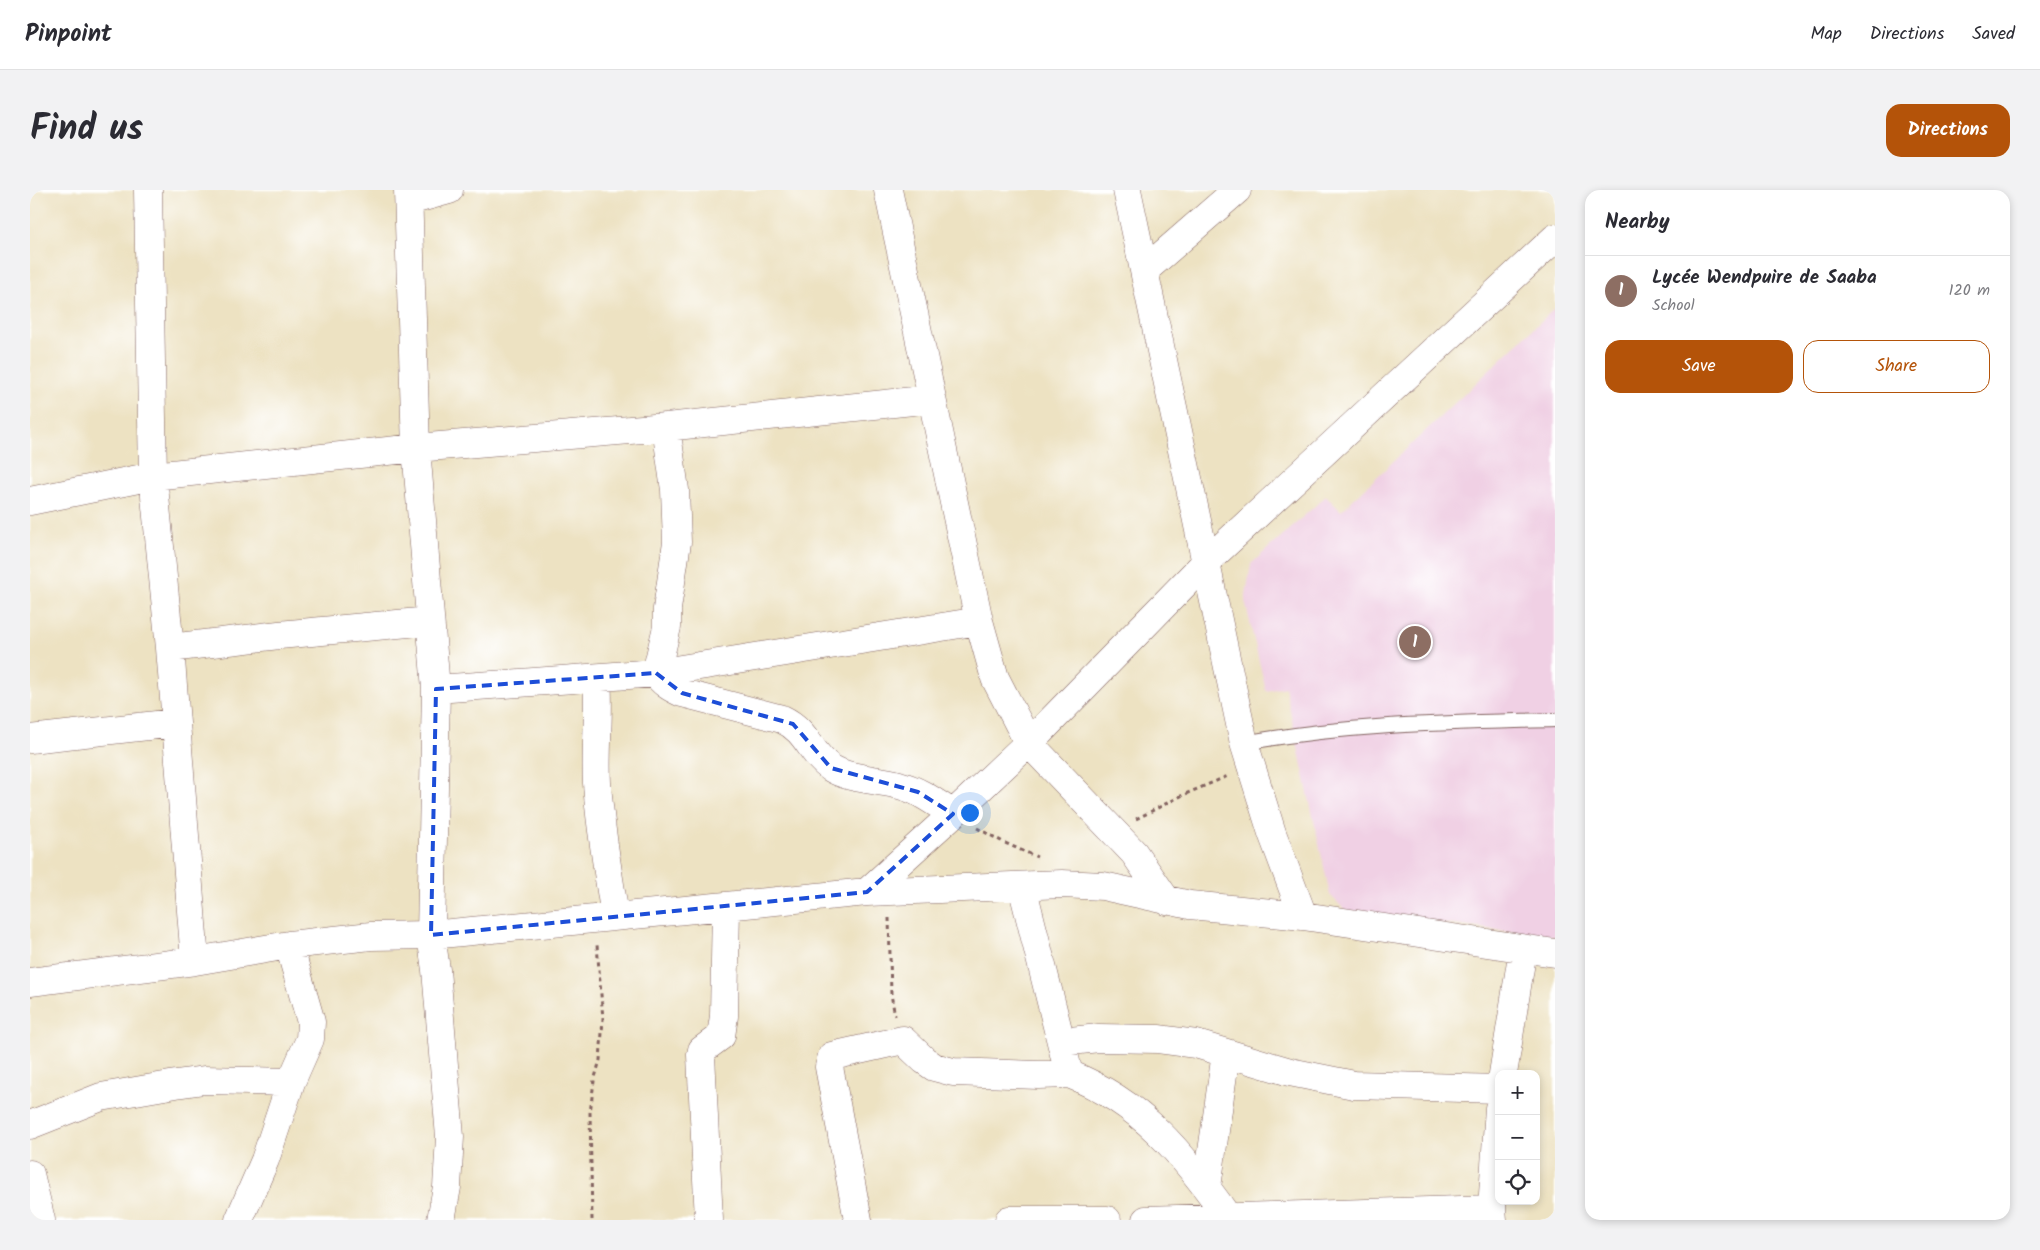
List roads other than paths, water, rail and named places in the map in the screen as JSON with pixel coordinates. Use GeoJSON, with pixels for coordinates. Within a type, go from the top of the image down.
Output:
{"type":"FeatureCollection","features":[{"type":"Feature","properties":{"kind":"street"},"geometry":{"type":"LineString","coordinates":[[148,190],[152,476],[170,648],[195,961]]}},
{"type":"Feature","properties":{"kind":"street"},"geometry":{"type":"LineString","coordinates":[[441,1220],[447,1187],[450,1136],[439,998],[431,935],[436,689],[416,448],[408,195],[448,190]]}},
{"type":"Feature","properties":{"kind":"street"},"geometry":{"type":"LineString","coordinates":[[888,190],[979,621],[994,678],[1028,742],[1134,853],[1167,901]]}},
{"type":"Feature","properties":{"kind":"street"},"geometry":{"type":"LineString","coordinates":[[1127,190],[1247,755],[1272,833],[1303,916]]}},
{"type":"Feature","properties":{"kind":"street"},"geometry":{"type":"LineString","coordinates":[[1145,270],[1237,190]]}},
{"type":"Feature","properties":{"kind":"street"},"geometry":{"type":"LineString","coordinates":[[878,892],[953,814],[1028,742],[1205,563],[1555,238]]}},
{"type":"Feature","properties":{"kind":"street"},"geometry":{"type":"LineString","coordinates":[[30,501],[152,476],[416,448],[666,427],[932,399]]}},
{"type":"Feature","properties":{"kind":"street"},"geometry":{"type":"LineString","coordinates":[[656,673],[667,627],[667,609],[678,542],[675,490],[666,427]]}},
{"type":"Feature","properties":{"kind":"street"},"geometry":{"type":"LineString","coordinates":[[170,648],[279,635],[430,621]]}},
{"type":"Feature","properties":{"kind":"street"},"geometry":{"type":"LineString","coordinates":[[436,689],[656,673],[979,621]]}},
{"type":"Feature","properties":{"kind":"street"},"geometry":{"type":"LineString","coordinates":[[656,673],[664,683],[682,693],[782,719],[793,724],[831,768],[859,777],[898,784],[918,792],[953,814]]}},
{"type":"Feature","properties":{"kind":"street"},"geometry":{"type":"LineString","coordinates":[[597,678],[599,702],[597,783],[602,835],[605,918]]}},
{"type":"Feature","properties":{"kind":"street"},"geometry":{"type":"LineString","coordinates":[[30,739],[175,724]]}},
{"type":"Feature","properties":{"kind":"street"},"geometry":{"type":"LineString","coordinates":[[30,982],[195,961],[290,945],[371,936],[431,935],[878,892],[1062,884],[1103,886],[1190,906],[1303,916],[1555,953]]}},
{"type":"Feature","properties":{"kind":"street"},"geometry":{"type":"LineString","coordinates":[[1022,886],[1069,1074]]}},
{"type":"Feature","properties":{"kind":"street"},"geometry":{"type":"LineString","coordinates":[[709,1220],[701,1055],[702,1050],[721,1036],[724,1016],[726,906]]}},
{"type":"Feature","properties":{"kind":"street"},"geometry":{"type":"LineString","coordinates":[[239,1220],[265,1160],[291,1082],[310,1039],[312,1027],[290,945]]}},
{"type":"Feature","properties":{"kind":"street"},"geometry":{"type":"LineString","coordinates":[[1504,1070],[1523,949]]}},
{"type":"Feature","properties":{"kind":"street"},"geometry":{"type":"LineString","coordinates":[[1061,1042],[1099,1038],[1158,1039],[1196,1044],[1290,1072],[1354,1085],[1495,1090]]}},
{"type":"Feature","properties":{"kind":"street"},"geometry":{"type":"LineString","coordinates":[[858,1220],[829,1063],[830,1059],[836,1054],[903,1040],[924,1060],[934,1066],[953,1072],[1038,1075],[1069,1074],[1111,1095],[1147,1121],[1176,1149],[1207,1187],[1227,1216]]}},
{"type":"Feature","properties":{"kind":"street"},"geometry":{"type":"LineString","coordinates":[[1207,1187],[1226,1053]]}},
{"type":"Feature","properties":{"kind":"street"},"geometry":{"type":"LineString","coordinates":[[30,1125],[101,1097],[197,1080],[291,1082]]}},
{"type":"Feature","properties":{"kind":"street"},"geometry":{"type":"LineString","coordinates":[[1146,1220],[1227,1216],[1492,1214],[1499,1115]]}},
{"type":"Feature","properties":{"kind":"street"},"geometry":{"type":"LineString","coordinates":[[30,1174],[41,1220]]}},
{"type":"Feature","properties":{"kind":"street"},"geometry":{"type":"LineString","coordinates":[[1010,1220],[1107,1220]]}},
{"type":"Feature","properties":{"kind":"lane"},"geometry":{"type":"LineString","coordinates":[[1247,755],[1305,733],[1440,724],[1555,720]]}},
{"type":"Feature","properties":{"kind":"place","name":"Lycée Wendpuire de Saaba"},"geometry":{"type":"Point","coordinates":[1415,642]}}]}
